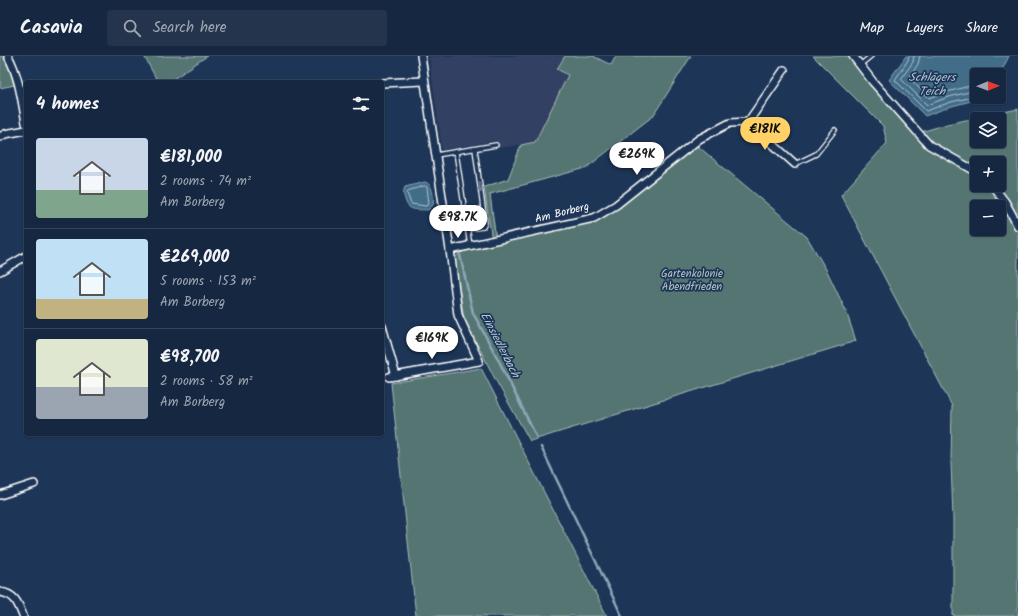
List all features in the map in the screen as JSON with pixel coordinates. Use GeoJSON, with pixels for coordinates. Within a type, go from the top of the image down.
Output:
{"type":"FeatureCollection","features":[{"type":"Feature","properties":{"kind":"street"},"geometry":{"type":"LineString","coordinates":[[8,56],[17,79],[24,113]]}},
{"type":"Feature","properties":{"kind":"street"},"geometry":{"type":"LineString","coordinates":[[384,336],[392,376],[479,361],[458,315],[450,250],[421,56]]}},
{"type":"Feature","properties":{"kind":"street"},"geometry":{"type":"LineString","coordinates":[[853,56],[873,82],[929,145],[970,168]]}},
{"type":"Feature","properties":{"kind":"street"},"geometry":{"type":"LineString","coordinates":[[784,70],[748,122],[795,164]]}},
{"type":"Feature","properties":{"kind":"street"},"geometry":{"type":"LineString","coordinates":[[384,83],[424,81]]}},
{"type":"Feature","properties":{"kind":"street","name":"Am Borberg"},"geometry":{"type":"LineString","coordinates":[[450,250],[594,218],[616,205],[699,139],[730,123],[748,122]]}},
{"type":"Feature","properties":{"kind":"street"},"geometry":{"type":"LineString","coordinates":[[0,137],[5,134],[24,130]]}},
{"type":"Feature","properties":{"kind":"street"},"geometry":{"type":"LineString","coordinates":[[997,192],[1005,202],[1018,226]]}},
{"type":"Feature","properties":{"kind":"street"},"geometry":{"type":"LineString","coordinates":[[0,271],[24,257]]}},
{"type":"Feature","properties":{"kind":"street"},"geometry":{"type":"LineString","coordinates":[[0,495],[34,484]]}},
{"type":"Feature","properties":{"kind":"street"},"geometry":{"type":"LineString","coordinates":[[0,592],[11,595],[17,600],[22,616]]}},
{"type":"Feature","properties":{"kind":"lane"},"geometry":{"type":"LineString","coordinates":[[860,65],[871,56]]}},
{"type":"Feature","properties":{"kind":"lane"},"geometry":{"type":"LineString","coordinates":[[795,164],[816,154],[835,130]]}},
{"type":"Feature","properties":{"kind":"lane"},"geometry":{"type":"LineString","coordinates":[[436,155],[496,145]]}},
{"type":"Feature","properties":{"kind":"lane"},"geometry":{"type":"LineString","coordinates":[[467,229],[483,227],[485,223],[475,149]]}},
{"type":"Feature","properties":{"kind":"lane"},"geometry":{"type":"LineString","coordinates":[[456,152],[470,246]]}},
{"type":"Feature","properties":{"kind":"shaded area"},"geometry":{"type":"Polygon","coordinates":[[[429,56],[565,56],[557,69],[568,75],[535,143],[497,148],[495,141],[442,150],[429,56]]]}},
{"type":"Feature","properties":{"kind":"green space"},"geometry":{"type":"Polygon","coordinates":[[[0,56],[3,56],[9,66],[15,85],[0,88],[0,56]]]}},
{"type":"Feature","properties":{"kind":"green space"},"geometry":{"type":"Polygon","coordinates":[[[144,56],[207,56],[172,80],[157,80],[144,56]]]}},
{"type":"Feature","properties":{"kind":"green space","name":"Gartenkolonie Abendfrieden"},"geometry":{"type":"Polygon","coordinates":[[[565,56],[593,56],[611,65],[616,56],[691,56],[653,116],[586,168],[490,194],[496,240],[594,218],[694,143],[807,237],[827,271],[846,311],[856,341],[530,441],[495,379],[464,318],[454,258],[470,246],[492,241],[484,187],[508,179],[521,145],[535,142],[568,75],[557,69],[565,56]]]}},
{"type":"Feature","properties":{"kind":"green space"},"geometry":{"type":"Polygon","coordinates":[[[813,56],[853,56],[918,133],[947,124],[970,119],[970,148],[1006,148],[1006,112],[1004,112],[1018,109],[1018,616],[953,616],[953,519],[951,462],[952,406],[841,195],[887,143],[883,126],[813,56]]]}},
{"type":"Feature","properties":{"kind":"green space"},"geometry":{"type":"Polygon","coordinates":[[[481,368],[607,616],[416,616],[391,383],[481,368]]]}},
{"type":"Feature","properties":{"kind":"water","name":"Schlägers Teich"},"geometry":{"type":"Polygon","coordinates":[[[906,56],[1009,56],[1003,68],[970,68],[970,101],[925,116],[889,80],[906,56]]]}},
{"type":"Feature","properties":{"kind":"water"},"geometry":{"type":"Polygon","coordinates":[[[425,182],[430,185],[433,195],[433,205],[428,210],[416,210],[410,208],[406,203],[404,196],[405,187],[425,182]]]}},
{"type":"Feature","properties":{"kind":"waterway","name":"Einsiedlerbach"},"geometry":{"type":"LineString","coordinates":[[460,255],[473,313],[498,359],[537,438]]}},
{"type":"Feature","properties":{"kind":"waterway","name":"Einsiedlerbach"},"geometry":{"type":"LineString","coordinates":[[541,447],[622,616]]}}]}
